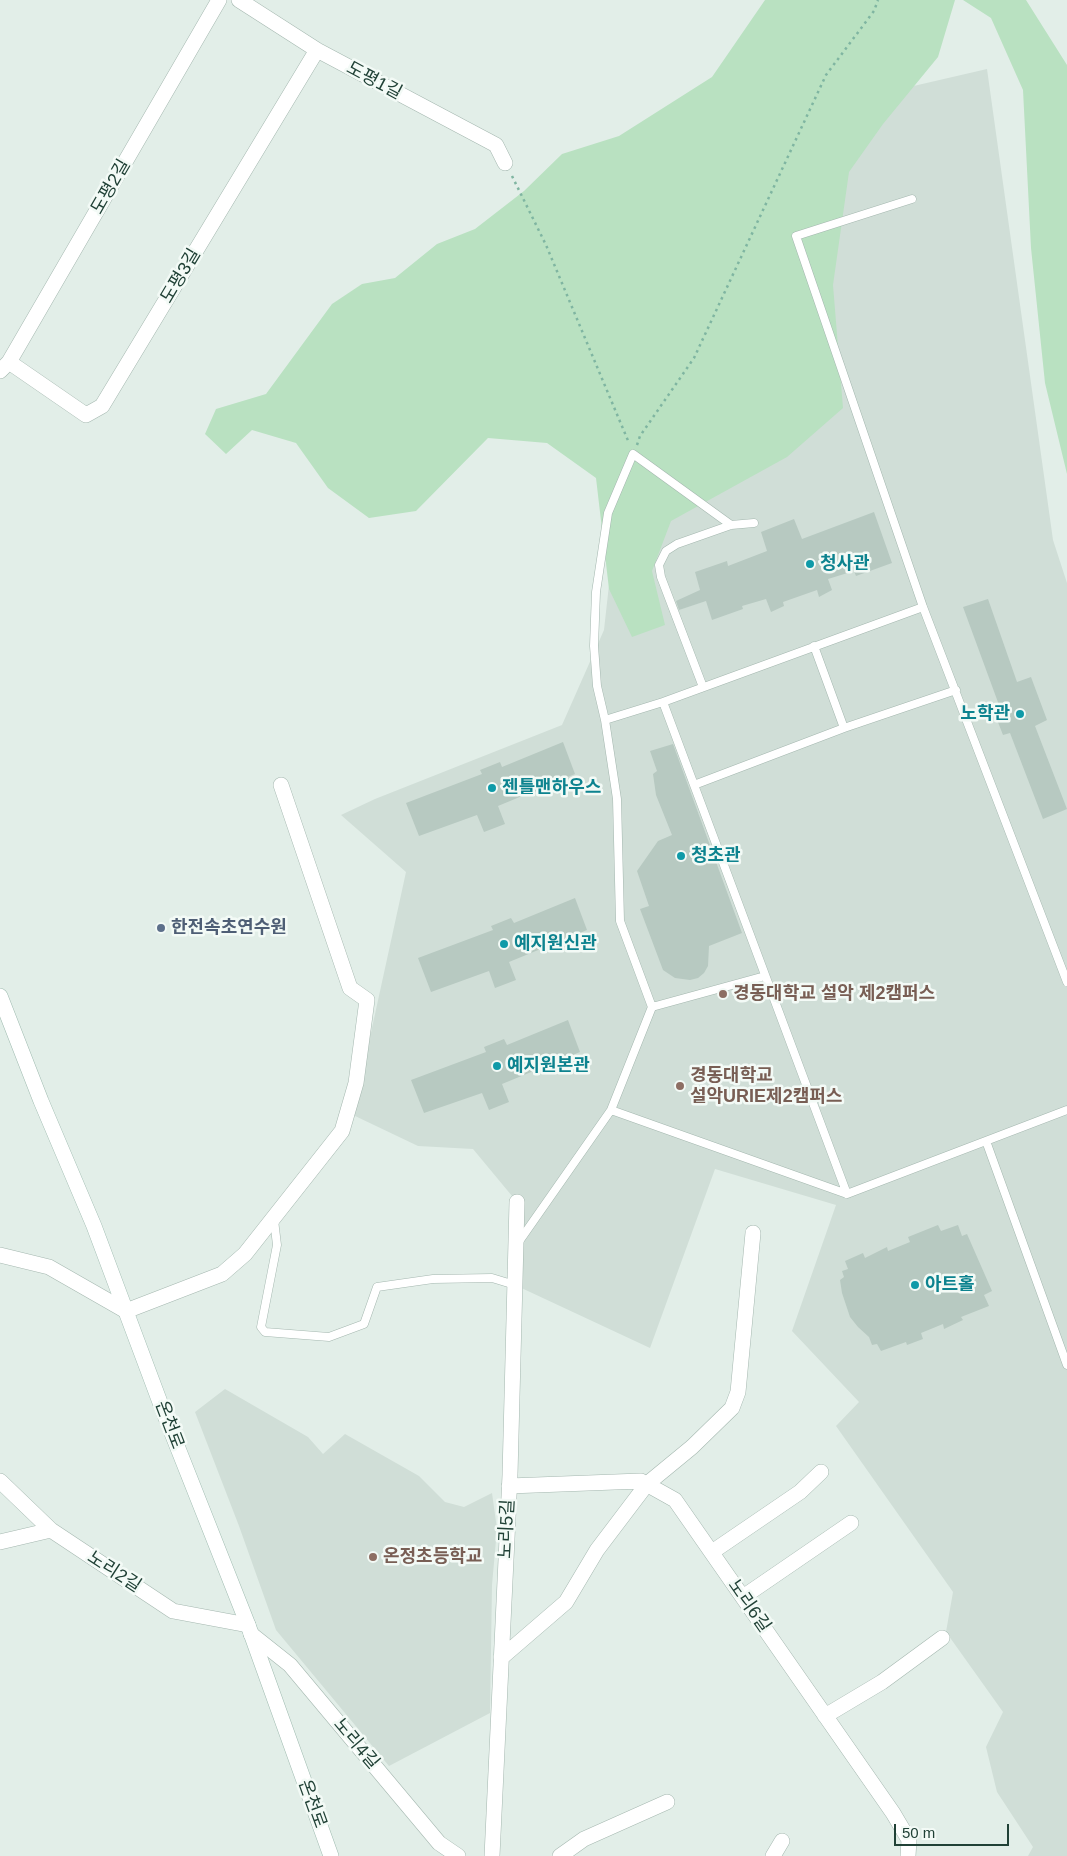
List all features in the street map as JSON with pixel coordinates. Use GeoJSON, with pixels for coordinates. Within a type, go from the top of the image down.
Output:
{"type":"FeatureCollection","features":[{"type":"Feature","properties":{"kind":"street","name":"도평2길"},"geometry":{"type":"LineString","coordinates":[[5,366],[219,0]]}},
{"type":"Feature","properties":{"kind":"street","name":"도평1길"},"geometry":{"type":"LineString","coordinates":[[239,0],[316,50],[496,145],[505,163]]}},
{"type":"Feature","properties":{"kind":"street","name":"도평3길"},"geometry":{"type":"LineString","coordinates":[[5,366],[86,415],[102,406],[316,50]]}},
{"type":"Feature","properties":{"kind":"street"},"geometry":{"type":"LineString","coordinates":[[0,1255],[49,1267],[126,1312],[222,1274],[245,1254],[342,1131],[356,1083],[367,1000],[350,988],[281,785]]}},
{"type":"Feature","properties":{"kind":"street","name":"온천로"},"geometry":{"type":"LineString","coordinates":[[0,996],[41,1101],[94,1226],[164,1413],[249,1629],[331,1856]]}},
{"type":"Feature","properties":{"kind":"street","name":"노리5길"},"geometry":{"type":"LineString","coordinates":[[492,1856],[509,1486],[517,1202]]}},
{"type":"Feature","properties":{"kind":"street"},"geometry":{"type":"LineString","coordinates":[[501,1658],[566,1602],[597,1550],[647,1484],[692,1447],[732,1408],[738,1392],[753,1233]]}},
{"type":"Feature","properties":{"kind":"street"},"geometry":{"type":"LineString","coordinates":[[712,1552],[800,1492],[820,1472]]}},
{"type":"Feature","properties":{"kind":"street","name":"노리2길"},"geometry":{"type":"LineString","coordinates":[[0,1481],[51,1530],[173,1610],[249,1629]]}},
{"type":"Feature","properties":{"kind":"street","name":"노리6길"},"geometry":{"type":"LineString","coordinates":[[509,1486],[641,1481],[676,1500],[893,1813],[910,1840],[908,1856]]}},
{"type":"Feature","properties":{"kind":"street"},"geometry":{"type":"LineString","coordinates":[[742,1597],[850,1523]]}},
{"type":"Feature","properties":{"kind":"street"},"geometry":{"type":"LineString","coordinates":[[0,1542],[51,1530]]}},
{"type":"Feature","properties":{"kind":"street","name":"노리4길"},"geometry":{"type":"LineString","coordinates":[[249,1629],[290,1665],[439,1843],[458,1856]]}},
{"type":"Feature","properties":{"kind":"street"},"geometry":{"type":"LineString","coordinates":[[825,1716],[882,1682],[942,1638]]}},
{"type":"Feature","properties":{"kind":"street"},"geometry":{"type":"LineString","coordinates":[[560,1856],[584,1839],[667,1802]]}},
{"type":"Feature","properties":{"kind":"street"},"geometry":{"type":"LineString","coordinates":[[773,1856],[782,1841]]}},
{"type":"Feature","properties":{"kind":"lane"},"geometry":{"type":"LineString","coordinates":[[912,199],[796,236],[923,606],[1067,982]]}},
{"type":"Feature","properties":{"kind":"lane"},"geometry":{"type":"LineString","coordinates":[[516,1246],[610,1110],[652,1007],[620,921],[617,799],[605,720],[597,686],[594,646],[596,592],[608,513],[633,454],[731,525]]}},
{"type":"Feature","properties":{"kind":"lane"},"geometry":{"type":"LineString","coordinates":[[703,687],[661,577],[660,565],[666,551],[677,544],[731,525],[754,522]]}},
{"type":"Feature","properties":{"kind":"lane"},"geometry":{"type":"LineString","coordinates":[[605,720],[663,702],[923,606]]}},
{"type":"Feature","properties":{"kind":"lane"},"geometry":{"type":"LineString","coordinates":[[814,646],[844,728]]}},
{"type":"Feature","properties":{"kind":"lane"},"geometry":{"type":"LineString","coordinates":[[694,785],[844,728],[956,690]]}},
{"type":"Feature","properties":{"kind":"lane"},"geometry":{"type":"LineString","coordinates":[[663,702],[847,1194]]}},
{"type":"Feature","properties":{"kind":"lane"},"geometry":{"type":"LineString","coordinates":[[652,1007],[765,976]]}},
{"type":"Feature","properties":{"kind":"lane"},"geometry":{"type":"LineString","coordinates":[[610,1110],[847,1194],[1067,1110]]}},
{"type":"Feature","properties":{"kind":"lane"},"geometry":{"type":"LineString","coordinates":[[986,1141],[1066,1361]]}},
{"type":"Feature","properties":{"kind":"lane"},"geometry":{"type":"LineString","coordinates":[[274,1216],[277,1245],[261,1327],[265,1332],[329,1337],[364,1324],[377,1287],[433,1280],[492,1278],[515,1285]]}},
{"type":"Feature","properties":{"kind":"path"},"geometry":{"type":"LineString","coordinates":[[633,454],[640,436],[694,358],[826,75],[874,11],[878,0]]}},
{"type":"Feature","properties":{"kind":"path"},"geometry":{"type":"LineString","coordinates":[[505,163],[546,245],[633,454]]}},
{"type":"Feature","properties":{"kind":"shaded area","name":"경동대학교 설악 제2캠퍼스"},"geometry":{"type":"Polygon","coordinates":[[[987,69],[1053,540],[1067,583],[1067,1856],[1028,1856],[1033,1847],[997,1792],[986,1747],[1003,1712],[946,1632],[953,1592],[836,1426],[859,1402],[792,1331],[836,1205],[715,1169],[650,1348],[515,1285],[517,1202],[473,1149],[418,1146],[353,1115],[406,872],[341,815],[375,799],[562,725],[604,630],[614,540],[892,91],[987,69]]]}},
{"type":"Feature","properties":{"kind":"shaded area","name":"온정초등학교"},"geometry":{"type":"Polygon","coordinates":[[[225,1389],[308,1437],[323,1454],[345,1434],[419,1476],[445,1502],[464,1507],[492,1493],[497,1529],[492,1585],[490,1713],[389,1766],[276,1630],[239,1526],[195,1412],[225,1389]]]}},
{"type":"Feature","properties":{"kind":"green space"},"geometry":{"type":"Polygon","coordinates":[[[765,0],[955,0],[938,57],[883,124],[849,172],[833,285],[843,408],[787,457],[671,521],[652,571],[665,625],[632,637],[609,589],[596,478],[547,443],[488,438],[416,511],[369,518],[328,488],[296,443],[252,430],[226,454],[205,434],[216,409],[266,394],[332,304],[362,284],[395,278],[437,244],[475,229],[524,191],[562,154],[619,136],[712,77],[765,0]]]}},
{"type":"Feature","properties":{"kind":"green space"},"geometry":{"type":"Polygon","coordinates":[[[963,0],[1026,0],[1067,65],[1067,474],[1045,383],[1031,248],[1023,90],[991,18],[963,0]]]}},
{"type":"Feature","properties":{"kind":"building","name":"청사관"},"geometry":{"type":"Polygon","coordinates":[[[874,512],[892,563],[856,576],[854,571],[828,579],[832,590],[819,597],[817,590],[783,602],[784,606],[771,612],[766,599],[742,606],[743,609],[712,620],[706,601],[679,610],[676,601],[700,590],[695,572],[727,561],[728,566],[767,551],[761,532],[794,519],[802,539],[874,512]]]}},
{"type":"Feature","properties":{"kind":"building","name":"노학관"},"geometry":{"type":"Polygon","coordinates":[[[988,599],[1017,682],[1031,677],[1047,720],[1035,726],[1067,809],[1043,819],[1010,733],[1003,735],[992,707],[999,705],[963,607],[988,599]]]}},
{"type":"Feature","properties":{"kind":"building","name":"젠틀맨하우스"},"geometry":{"type":"Polygon","coordinates":[[[563,742],[575,774],[498,806],[505,824],[484,832],[477,815],[419,836],[406,803],[482,774],[480,770],[500,762],[502,767],[563,742]]]}},
{"type":"Feature","properties":{"kind":"building","name":"청초관"},"geometry":{"type":"Polygon","coordinates":[[[673,744],[742,933],[709,946],[708,966],[698,978],[690,980],[675,978],[663,970],[640,909],[649,906],[637,871],[658,841],[672,835],[656,795],[653,774],[657,771],[650,751],[673,744]]]}},
{"type":"Feature","properties":{"kind":"building","name":"예지원신관"},"geometry":{"type":"Polygon","coordinates":[[[575,898],[587,930],[509,962],[516,980],[495,988],[489,971],[431,992],[418,958],[493,930],[491,926],[511,918],[514,923],[575,898]]]}},
{"type":"Feature","properties":{"kind":"building","name":"예지원본관"},"geometry":{"type":"Polygon","coordinates":[[[568,1020],[580,1052],[502,1084],[509,1102],[489,1110],[482,1093],[424,1113],[411,1080],[486,1052],[484,1047],[504,1039],[507,1045],[568,1020]]]}},
{"type":"Feature","properties":{"kind":"building","name":"아트홀"},"geometry":{"type":"Polygon","coordinates":[[[938,1225],[941,1231],[958,1225],[962,1236],[967,1234],[992,1291],[984,1295],[989,1306],[961,1317],[963,1320],[944,1329],[943,1324],[921,1333],[923,1339],[907,1345],[906,1342],[881,1351],[877,1344],[872,1345],[869,1337],[850,1317],[840,1280],[844,1277],[842,1271],[848,1269],[845,1261],[863,1253],[865,1258],[887,1247],[888,1251],[910,1242],[908,1237],[938,1225]]]}},
{"type":"Feature","properties":{"kind":"place","name":"청사관"},"geometry":{"type":"Point","coordinates":[810,564]}},
{"type":"Feature","properties":{"kind":"place","name":"노학관"},"geometry":{"type":"Point","coordinates":[1020,714]}},
{"type":"Feature","properties":{"kind":"place","name":"젠틀맨하우스"},"geometry":{"type":"Point","coordinates":[492,788]}},
{"type":"Feature","properties":{"kind":"place","name":"청초관"},"geometry":{"type":"Point","coordinates":[681,856]}},
{"type":"Feature","properties":{"kind":"place","name":"한전속초연수원"},"geometry":{"type":"Point","coordinates":[161,928]}},
{"type":"Feature","properties":{"kind":"place","name":"예지원신관"},"geometry":{"type":"Point","coordinates":[504,944]}},
{"type":"Feature","properties":{"kind":"place","name":"경동대학교 설악 제2캠퍼스"},"geometry":{"type":"Point","coordinates":[723,994]}},
{"type":"Feature","properties":{"kind":"place","name":"예지원본관"},"geometry":{"type":"Point","coordinates":[497,1066]}},
{"type":"Feature","properties":{"kind":"place","name":"경동대학교 설악URIE제2캠퍼스"},"geometry":{"type":"Point","coordinates":[680,1086]}},
{"type":"Feature","properties":{"kind":"place","name":"아트홀"},"geometry":{"type":"Point","coordinates":[915,1285]}},
{"type":"Feature","properties":{"kind":"place","name":"온정초등학교"},"geometry":{"type":"Point","coordinates":[373,1557]}}]}
